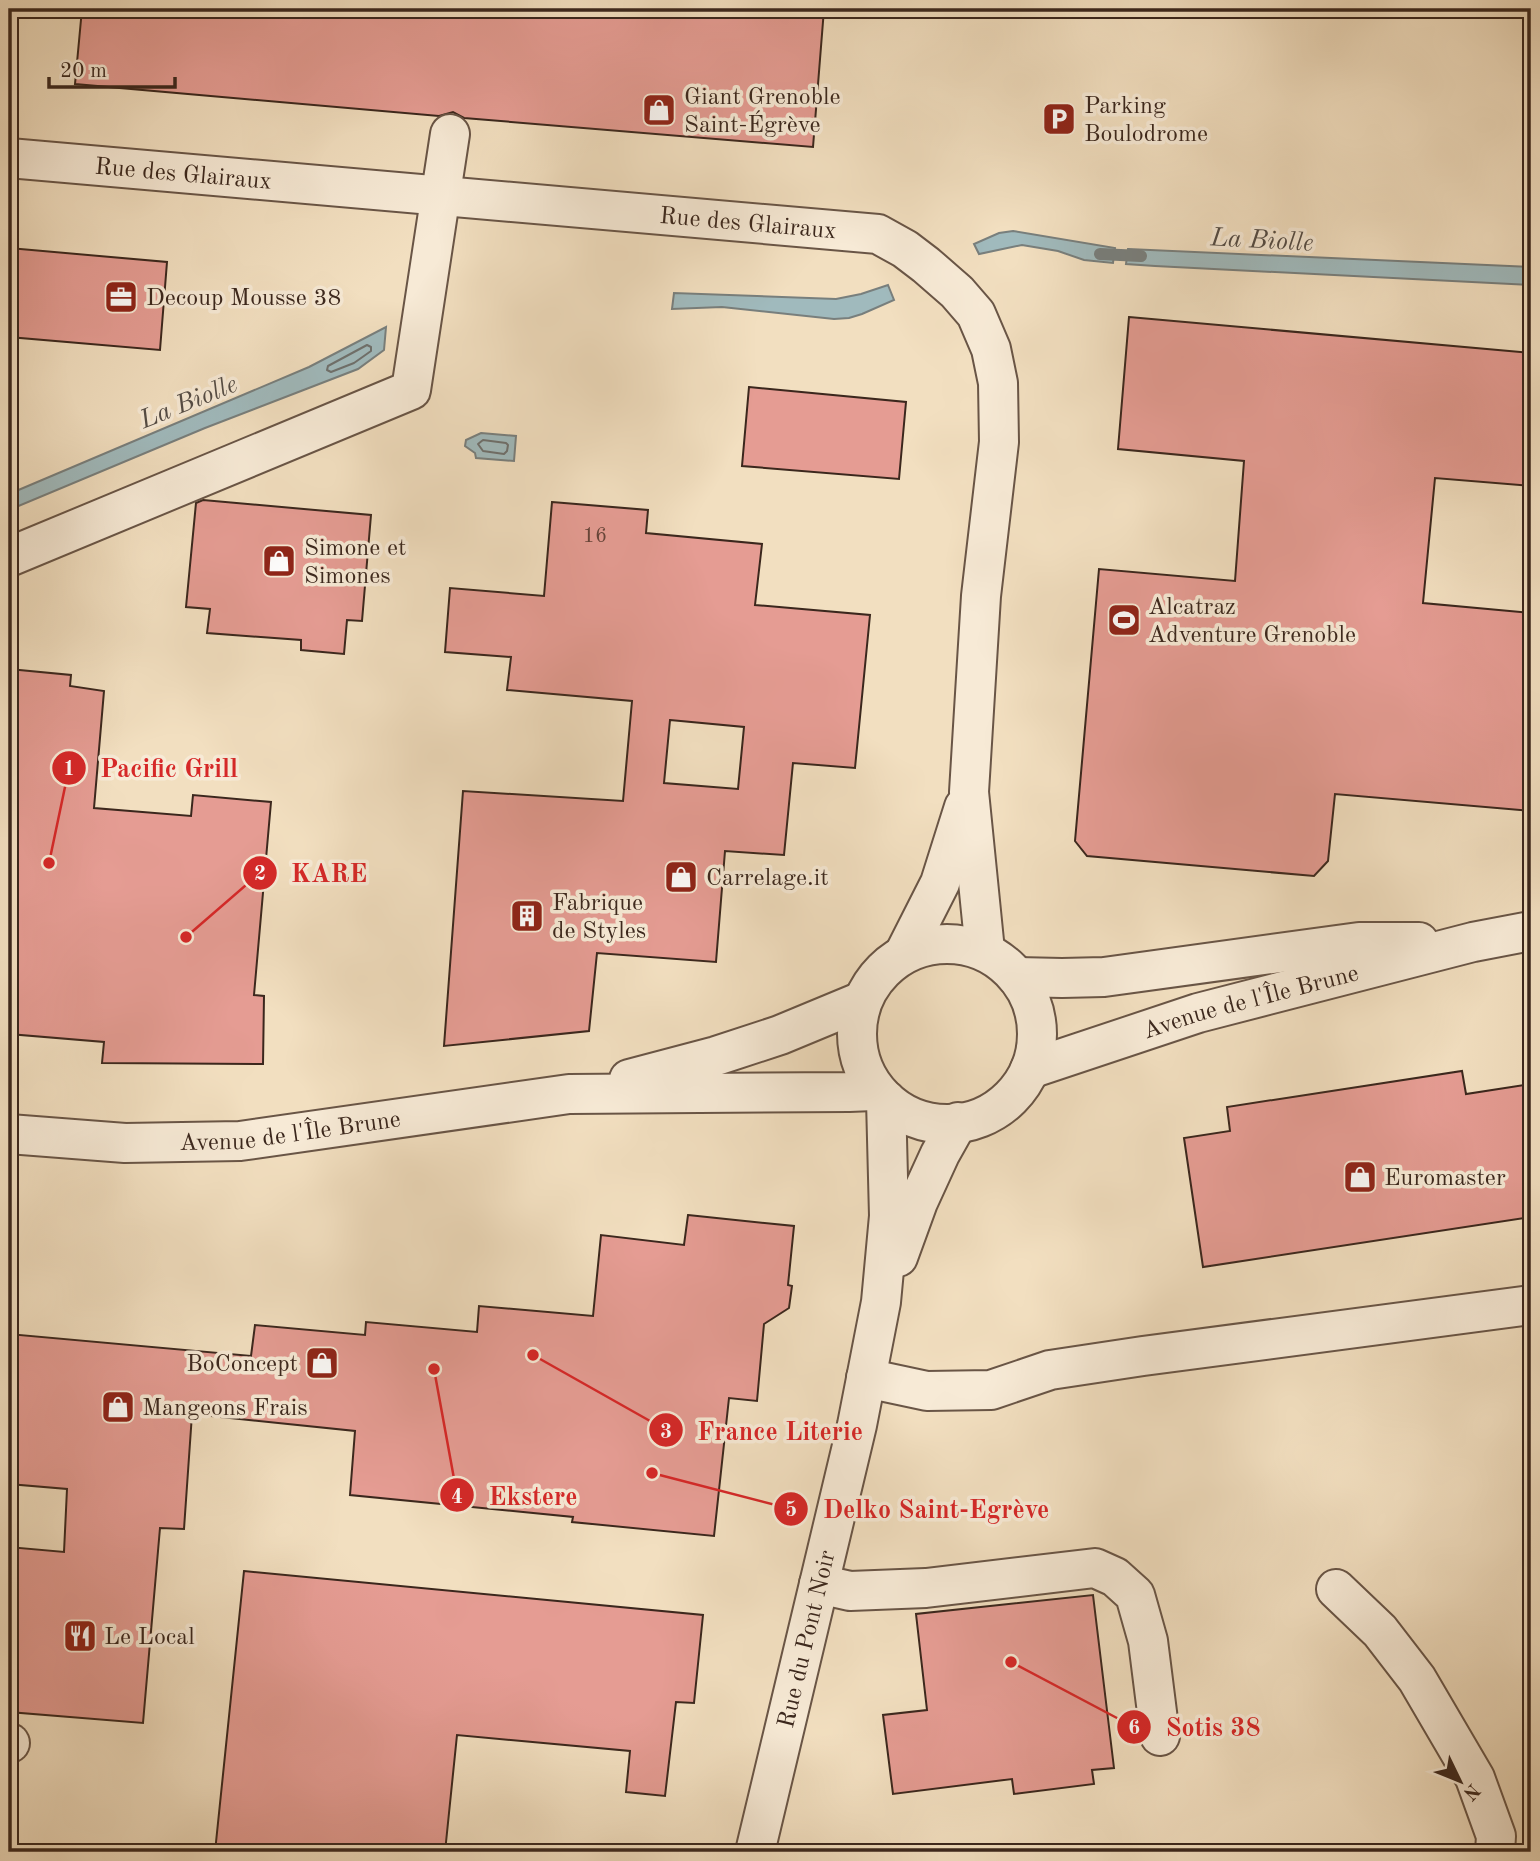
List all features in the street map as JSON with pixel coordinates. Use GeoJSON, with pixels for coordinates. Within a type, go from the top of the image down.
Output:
{"type":"FeatureCollection","features":[{"type":"Feature","properties":{"kind":"street"},"geometry":{"type":"LineString","coordinates":[[9,557],[411,390],[450,134]]}},
{"type":"Feature","properties":{"kind":"street","name":"Rue des Glairaux"},"geometry":{"type":"LineString","coordinates":[[9,158],[878,234],[905,249],[957,292],[976,314],[991,349],[998,383],[999,442],[981,596],[969,792],[985,951]]}},
{"type":"Feature","properties":{"kind":"street","name":"Rue des Glairaux"},"geometry":{"type":"LineString","coordinates":[[904,954],[940,883],[969,792]]}},
{"type":"Feature","properties":{"kind":"street","name":"Avenue de l'Île Brune"},"geometry":{"type":"LineString","coordinates":[[1030,1069],[1198,1013],[1474,942],[1531,931]]}},
{"type":"Feature","properties":{"kind":"street","name":"Avenue de l'Île Brune"},"geometry":{"type":"LineString","coordinates":[[1017,977],[1104,977],[1359,942],[1474,942]]}},
{"type":"Feature","properties":{"kind":"street"},"geometry":{"type":"LineString","coordinates":[[957,943],[985,951],[1017,977],[1031,998],[1037,1021],[1037,1044],[1030,1069],[1023,1082],[1003,1104],[979,1119],[958,1122],[922,1121],[900,1111],[880,1096],[858,1053],[856,1026],[862,1001],[879,973],[904,954],[930,945],[957,943]]}},
{"type":"Feature","properties":{"kind":"street","name":"Avenue de l'Île Brune"},"geometry":{"type":"LineString","coordinates":[[9,1134],[125,1143],[240,1142],[569,1094],[716,1056],[780,1035],[862,1001]]}},
{"type":"Feature","properties":{"kind":"street","name":"Avenue de l'Île Brune"},"geometry":{"type":"LineString","coordinates":[[569,1094],[849,1092],[880,1096]]}},
{"type":"Feature","properties":{"kind":"street","name":"Rue du Pont Noir"},"geometry":{"type":"LineString","coordinates":[[755,1852],[857,1425],[881,1302],[889,1216],[880,1096]]}},
{"type":"Feature","properties":{"kind":"street","name":"Rue du Pont Noir"},"geometry":{"type":"LineString","coordinates":[[881,1302],[918,1202],[958,1122]]}},
{"type":"Feature","properties":{"kind":"street"},"geometry":{"type":"LineString","coordinates":[[866,1378],[927,1391],[991,1390],[1049,1370],[1531,1305]]}},
{"type":"Feature","properties":{"kind":"street"},"geometry":{"type":"LineString","coordinates":[[819,1584],[850,1591],[926,1588],[1095,1568],[1115,1577],[1135,1595],[1148,1641],[1160,1736]]}},
{"type":"Feature","properties":{"kind":"street"},"geometry":{"type":"LineString","coordinates":[[1336,1589],[1380,1630],[1417,1679],[1475,1777],[1496,1836],[1495,1852]]}},
{"type":"Feature","properties":{"kind":"water"},"geometry":{"type":"Polygon","coordinates":[[[1013,231],[1115,248],[1113,263],[1084,260],[1058,251],[1022,245],[979,254],[974,244],[999,233],[1013,231]]]}},
{"type":"Feature","properties":{"kind":"water"},"geometry":{"type":"Polygon","coordinates":[[[1128,249],[1531,267],[1531,285],[1126,264],[1128,249]]]}},
{"type":"Feature","properties":{"kind":"water"},"geometry":{"type":"Polygon","coordinates":[[[888,285],[894,300],[849,318],[834,319],[722,307],[672,309],[674,293],[836,299],[888,285]]]}},
{"type":"Feature","properties":{"kind":"water"},"geometry":{"type":"Polygon","coordinates":[[[386,327],[384,350],[358,369],[205,428],[9,510],[9,494],[309,367],[386,327]]]}},
{"type":"Feature","properties":{"kind":"water"},"geometry":{"type":"Polygon","coordinates":[[[481,433],[516,436],[514,461],[476,458],[475,453],[465,446],[466,440],[481,433]]]}},
{"type":"Feature","properties":{"kind":"building"},"geometry":{"type":"Polygon","coordinates":[[[82,9],[824,9],[813,147],[464,118],[453,112],[439,116],[75,84],[82,9]]]}},
{"type":"Feature","properties":{"kind":"building"},"geometry":{"type":"Polygon","coordinates":[[[9,248],[167,262],[160,350],[9,337],[9,248]]]}},
{"type":"Feature","properties":{"kind":"building"},"geometry":{"type":"Polygon","coordinates":[[[1129,317],[1531,353],[1531,486],[1435,478],[1423,603],[1531,613],[1531,811],[1335,794],[1328,861],[1314,876],[1087,856],[1075,841],[1099,569],[1235,581],[1244,461],[1118,449],[1129,317]]]}},
{"type":"Feature","properties":{"kind":"building"},"geometry":{"type":"Polygon","coordinates":[[[749,387],[906,402],[899,479],[742,466],[749,387]]]}},
{"type":"Feature","properties":{"kind":"building","name":"Simone et Simones"},"geometry":{"type":"Polygon","coordinates":[[[203,500],[371,515],[362,621],[347,620],[344,654],[301,650],[301,640],[207,633],[210,609],[186,607],[196,503],[203,500]]]}},
{"type":"Feature","properties":{"kind":"building"},"geometry":{"type":"Polygon","coordinates":[[[552,502],[648,510],[646,533],[762,544],[755,605],[870,615],[855,768],[793,763],[784,855],[725,851],[716,962],[597,953],[589,1031],[444,1046],[463,791],[623,801],[632,701],[507,690],[511,657],[445,652],[450,588],[544,596],[552,502]],[[670,720],[664,783],[738,789],[744,727],[670,720]]]}},
{"type":"Feature","properties":{"kind":"building"},"geometry":{"type":"Polygon","coordinates":[[[9,669],[71,675],[70,686],[104,691],[94,808],[191,816],[193,795],[271,802],[254,995],[264,996],[263,1064],[102,1063],[104,1042],[9,1034],[9,669]]]}},
{"type":"Feature","properties":{"kind":"building","name":"Euromaster"},"geometry":{"type":"Polygon","coordinates":[[[1462,1071],[1466,1094],[1531,1084],[1531,1217],[1203,1267],[1184,1138],[1230,1131],[1227,1107],[1462,1071]]]}},
{"type":"Feature","properties":{"kind":"building"},"geometry":{"type":"Polygon","coordinates":[[[688,1215],[794,1226],[788,1285],[792,1286],[789,1308],[764,1324],[757,1401],[729,1398],[714,1536],[572,1522],[573,1517],[350,1495],[355,1431],[192,1414],[184,1529],[160,1528],[143,1723],[9,1712],[9,1547],[64,1552],[67,1489],[9,1484],[9,1334],[251,1356],[255,1325],[365,1335],[366,1322],[477,1332],[479,1306],[593,1316],[601,1235],[684,1245],[688,1215]]]}},
{"type":"Feature","properties":{"kind":"building"},"geometry":{"type":"Polygon","coordinates":[[[244,1571],[703,1615],[694,1703],[676,1702],[665,1796],[626,1792],[630,1751],[457,1735],[445,1852],[215,1852],[244,1571]]]}},
{"type":"Feature","properties":{"kind":"building"},"geometry":{"type":"Polygon","coordinates":[[[1093,1595],[1114,1768],[1092,1770],[1094,1784],[1014,1794],[1012,1779],[893,1794],[883,1715],[927,1710],[916,1614],[1093,1595]]]}},
{"type":"Feature","properties":{"kind":"waterway","name":"La Biolle"},"geometry":{"type":"LineString","coordinates":[[1100,254],[1141,256]]}},
{"type":"Feature","properties":{"kind":"place","name":"Giant Grenoble Saint-Égrève"},"geometry":{"type":"Point","coordinates":[659,110]}},
{"type":"Feature","properties":{"kind":"place","name":"Parking Boulodrome"},"geometry":{"type":"Point","coordinates":[1059,119]}},
{"type":"Feature","properties":{"kind":"place","name":"Decoup Mousse 38"},"geometry":{"type":"Point","coordinates":[121,297]}},
{"type":"Feature","properties":{"kind":"place","name":"Simone et Simones"},"geometry":{"type":"Point","coordinates":[279,561]}},
{"type":"Feature","properties":{"kind":"place","name":"Alcatraz Adventure Grenoble"},"geometry":{"type":"Point","coordinates":[1124,620]}},
{"type":"Feature","properties":{"kind":"place","name":"Pacific Grill"},"geometry":{"type":"Point","coordinates":[49,863]}},
{"type":"Feature","properties":{"kind":"place","name":"Carrelage.it"},"geometry":{"type":"Point","coordinates":[681,877]}},
{"type":"Feature","properties":{"kind":"place","name":"Fabrique de Styles"},"geometry":{"type":"Point","coordinates":[527,916]}},
{"type":"Feature","properties":{"kind":"place","name":"KARE"},"geometry":{"type":"Point","coordinates":[186,937]}},
{"type":"Feature","properties":{"kind":"place","name":"Euromaster"},"geometry":{"type":"Point","coordinates":[1360,1177]}},
{"type":"Feature","properties":{"kind":"place","name":"France Literie"},"geometry":{"type":"Point","coordinates":[533,1355]}},
{"type":"Feature","properties":{"kind":"place","name":"BoConcept"},"geometry":{"type":"Point","coordinates":[322,1363]}},
{"type":"Feature","properties":{"kind":"place","name":"Ekstere"},"geometry":{"type":"Point","coordinates":[434,1369]}},
{"type":"Feature","properties":{"kind":"place","name":"Mangeons Frais"},"geometry":{"type":"Point","coordinates":[118,1407]}},
{"type":"Feature","properties":{"kind":"place","name":"Delko Saint-Egrève"},"geometry":{"type":"Point","coordinates":[652,1473]}},
{"type":"Feature","properties":{"kind":"place","name":"Le Local"},"geometry":{"type":"Point","coordinates":[80,1636]}},
{"type":"Feature","properties":{"kind":"place","name":"Sotis 38"},"geometry":{"type":"Point","coordinates":[1011,1662]}}]}
